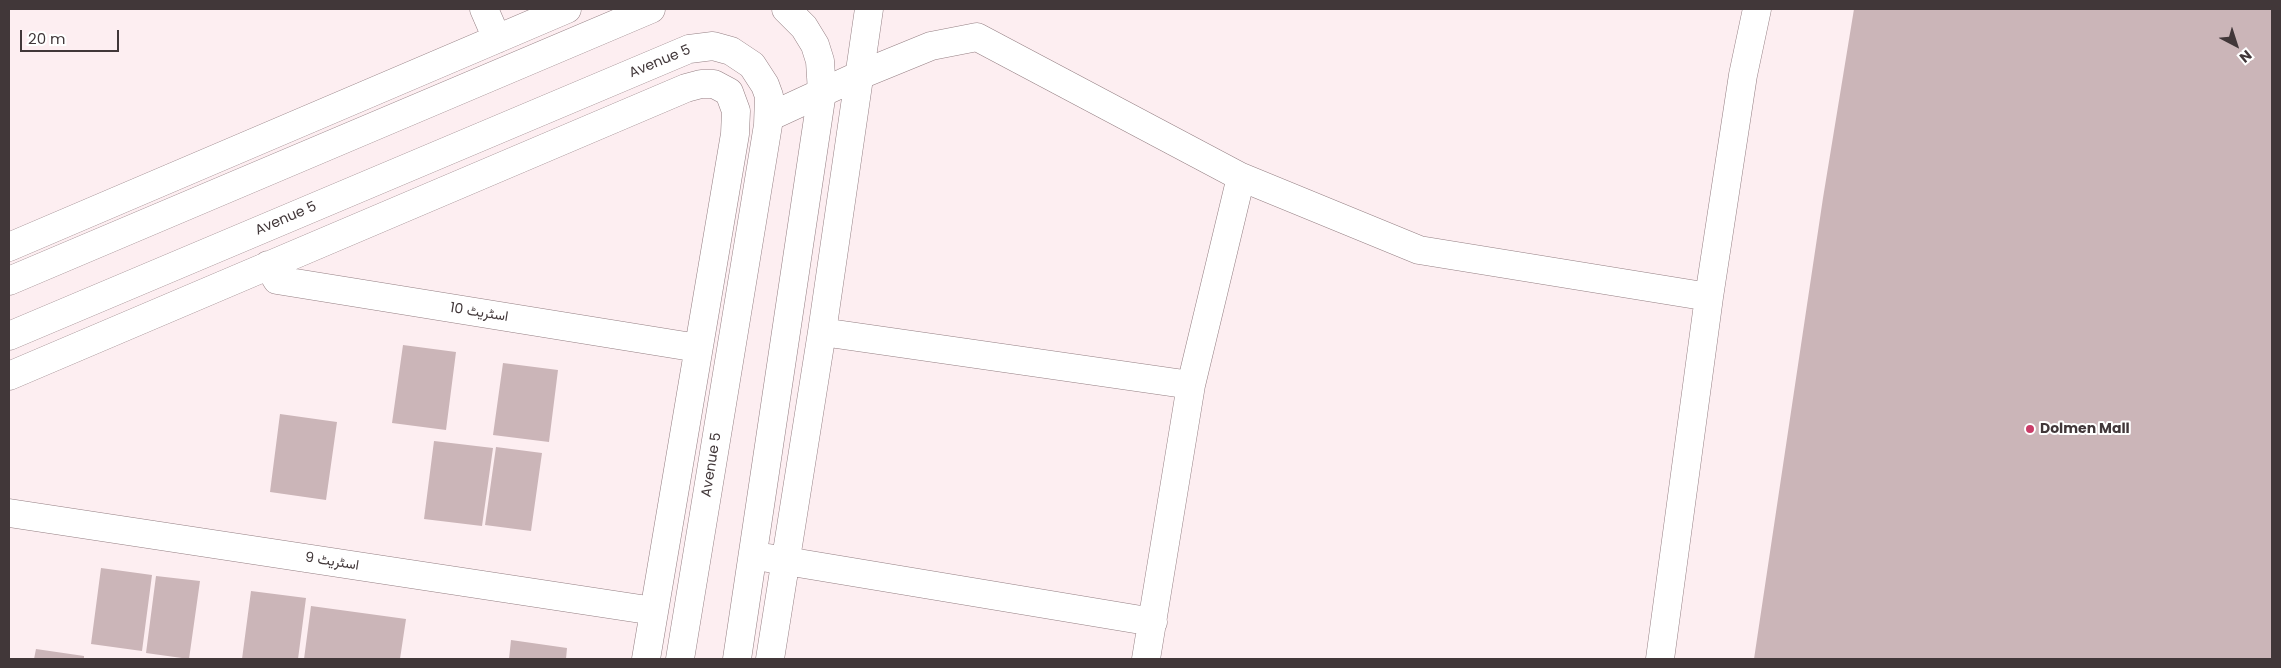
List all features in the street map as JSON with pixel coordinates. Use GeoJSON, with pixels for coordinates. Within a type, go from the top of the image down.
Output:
{"type":"FeatureCollection","features":[{"type":"Feature","properties":{"kind":"street"},"geometry":{"type":"LineString","coordinates":[[484,9],[497,39]]}},
{"type":"Feature","properties":{"kind":"street"},"geometry":{"type":"LineString","coordinates":[[9,247],[567,9]]}},
{"type":"Feature","properties":{"kind":"street"},"geometry":{"type":"LineString","coordinates":[[9,281],[651,9]]}},
{"type":"Feature","properties":{"kind":"street"},"geometry":{"type":"LineString","coordinates":[[737,659],[822,92],[820,61],[815,46],[804,27],[786,9]]}},
{"type":"Feature","properties":{"kind":"street"},"geometry":{"type":"LineString","coordinates":[[770,659],[822,332],[869,9]]}},
{"type":"Feature","properties":{"kind":"street"},"geometry":{"type":"LineString","coordinates":[[1660,659],[1708,297],[1743,75],[1757,9]]}},
{"type":"Feature","properties":{"kind":"street"},"geometry":{"type":"LineString","coordinates":[[769,117],[860,75],[931,46],[977,37],[1241,177],[1419,250],[1708,297]]}},
{"type":"Feature","properties":{"kind":"street","name":"Avenue 5"},"geometry":{"type":"LineString","coordinates":[[9,336],[689,49],[713,46],[731,51],[752,65],[765,85],[769,96],[769,117],[680,659]]}},
{"type":"Feature","properties":{"kind":"street"},"geometry":{"type":"LineString","coordinates":[[9,376],[686,88],[701,84],[714,84],[729,92],[736,111],[735,134],[646,659]]}},
{"type":"Feature","properties":{"kind":"street"},"geometry":{"type":"LineString","coordinates":[[1146,659],[1191,385],[1241,177]]}},
{"type":"Feature","properties":{"kind":"street","name":"اسٹریٹ 10"},"geometry":{"type":"LineString","coordinates":[[268,265],[277,280],[698,348]]}},
{"type":"Feature","properties":{"kind":"street"},"geometry":{"type":"LineString","coordinates":[[822,332],[1191,385]]}},
{"type":"Feature","properties":{"kind":"street","name":"اسٹریٹ 9"},"geometry":{"type":"LineString","coordinates":[[9,513],[654,611]]}},
{"type":"Feature","properties":{"kind":"street"},"geometry":{"type":"LineString","coordinates":[[753,555],[786,563],[1153,622]]}},
{"type":"Feature","properties":{"kind":"building","name":"Dolmen Mall"},"geometry":{"type":"Polygon","coordinates":[[[1854,9],[2272,9],[2272,659],[1754,659],[1823,198],[1854,9]]]}},
{"type":"Feature","properties":{"kind":"building"},"geometry":{"type":"Polygon","coordinates":[[[403,345],[456,352],[446,430],[392,423],[403,345]]]}},
{"type":"Feature","properties":{"kind":"building"},"geometry":{"type":"Polygon","coordinates":[[[503,363],[558,370],[549,442],[493,435],[503,363]]]}},
{"type":"Feature","properties":{"kind":"building"},"geometry":{"type":"Polygon","coordinates":[[[280,414],[337,422],[326,500],[270,492],[280,414]]]}},
{"type":"Feature","properties":{"kind":"building"},"geometry":{"type":"Polygon","coordinates":[[[434,441],[493,448],[482,526],[424,519],[434,441]]]}},
{"type":"Feature","properties":{"kind":"building"},"geometry":{"type":"Polygon","coordinates":[[[496,447],[542,453],[531,531],[485,525],[496,447]]]}},
{"type":"Feature","properties":{"kind":"building"},"geometry":{"type":"Polygon","coordinates":[[[101,568],[152,575],[142,651],[91,644],[101,568]]]}},
{"type":"Feature","properties":{"kind":"building"},"geometry":{"type":"Polygon","coordinates":[[[156,576],[200,581],[189,659],[146,653],[156,576]]]}},
{"type":"Feature","properties":{"kind":"building"},"geometry":{"type":"Polygon","coordinates":[[[251,591],[306,598],[298,659],[242,659],[251,591]]]}},
{"type":"Feature","properties":{"kind":"building"},"geometry":{"type":"Polygon","coordinates":[[[311,606],[406,619],[400,659],[304,659],[311,606]]]}},
{"type":"Feature","properties":{"kind":"building"},"geometry":{"type":"Polygon","coordinates":[[[511,640],[567,648],[566,659],[509,659],[511,640]]]}},
{"type":"Feature","properties":{"kind":"building"},"geometry":{"type":"Polygon","coordinates":[[[36,649],[84,656],[84,659],[34,659],[36,649]]]}},
{"type":"Feature","properties":{"kind":"place","name":"Dolmen Mall"},"geometry":{"type":"Point","coordinates":[2030,429]}}]}
